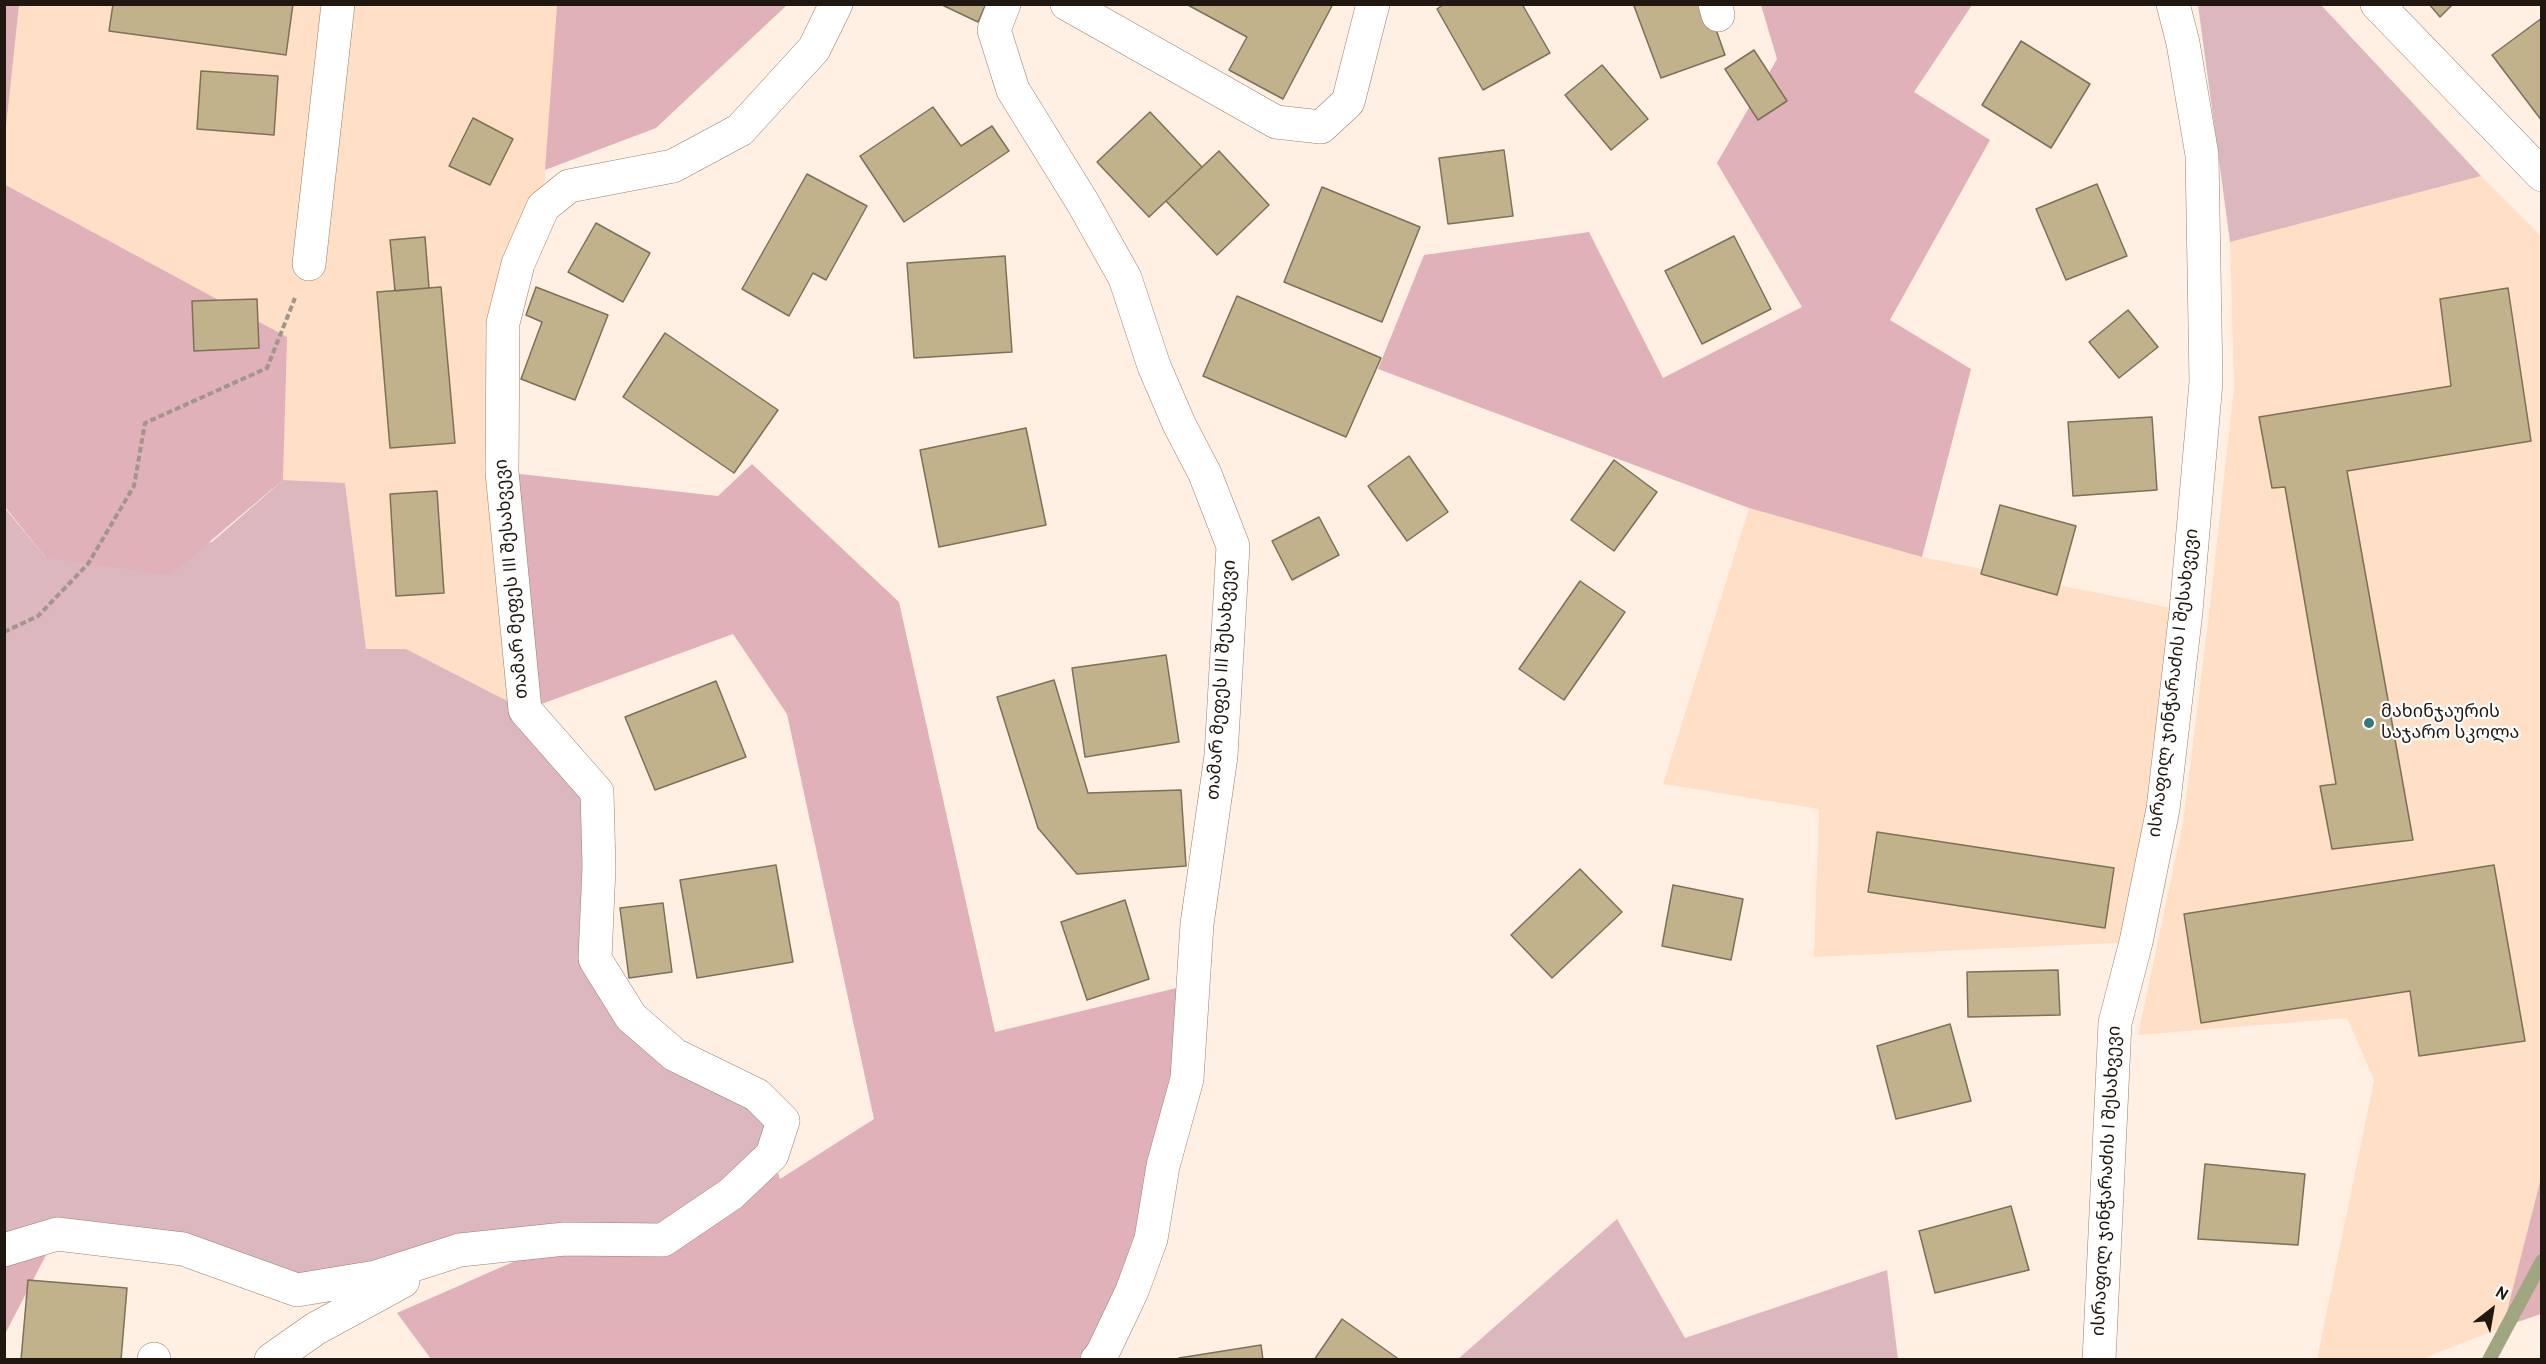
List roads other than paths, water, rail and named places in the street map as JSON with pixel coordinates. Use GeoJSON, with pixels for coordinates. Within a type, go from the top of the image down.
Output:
{"type":"FeatureCollection","features":[{"type":"Feature","properties":{"kind":"street"},"geometry":{"type":"LineString","coordinates":[[309,264],[339,4]]}},
{"type":"Feature","properties":{"kind":"street","name":"თამარ მეფეს III შესახვევი"},"geometry":{"type":"LineString","coordinates":[[4,1250],[57,1234],[183,1249],[297,1290],[376,1277],[460,1250],[565,1239],[663,1240],[731,1194],[772,1155],[783,1121],[757,1095],[675,1055],[631,1017],[595,959],[598,867],[597,792],[525,710],[502,472],[503,323],[518,264],[543,207],[569,186],[673,166],[740,130],[814,49],[836,4]]}},
{"type":"Feature","properties":{"kind":"street","name":"თამარ მეფეს III შესახვევი"},"geometry":{"type":"LineString","coordinates":[[1004,4],[994,30],[1013,90],[1083,203],[1125,278],[1154,366],[1179,424],[1205,474],[1233,546],[1221,756],[1197,924],[1187,1079],[1163,1166],[1151,1239],[1132,1291],[1102,1354],[1097,1359]]}},
{"type":"Feature","properties":{"kind":"street"},"geometry":{"type":"LineString","coordinates":[[1067,4],[1276,122],[1322,127],[1348,102],[1373,4]]}},
{"type":"Feature","properties":{"kind":"street","name":"ისრაფილ ჯინჭარაძის I შესახვევი"},"geometry":{"type":"LineString","coordinates":[[2099,1359],[2115,1023],[2136,942],[2163,809],[2186,612],[2206,382],[2202,155],[2174,4]]}},
{"type":"Feature","properties":{"kind":"street"},"geometry":{"type":"LineString","coordinates":[[2377,4],[2541,175]]}},
{"type":"Feature","properties":{"kind":"street"},"geometry":{"type":"LineString","coordinates":[[271,1359],[315,1329],[460,1250]]}},
{"type":"Feature","properties":{"kind":"waterway"},"geometry":{"type":"LineString","coordinates":[[2489,1360],[2542,1261]]}},
{"type":"Feature","properties":{"kind":"place","name":"მახინჯაურის საჯარო სკოლა"},"geometry":{"type":"Point","coordinates":[2369,723]}}]}
